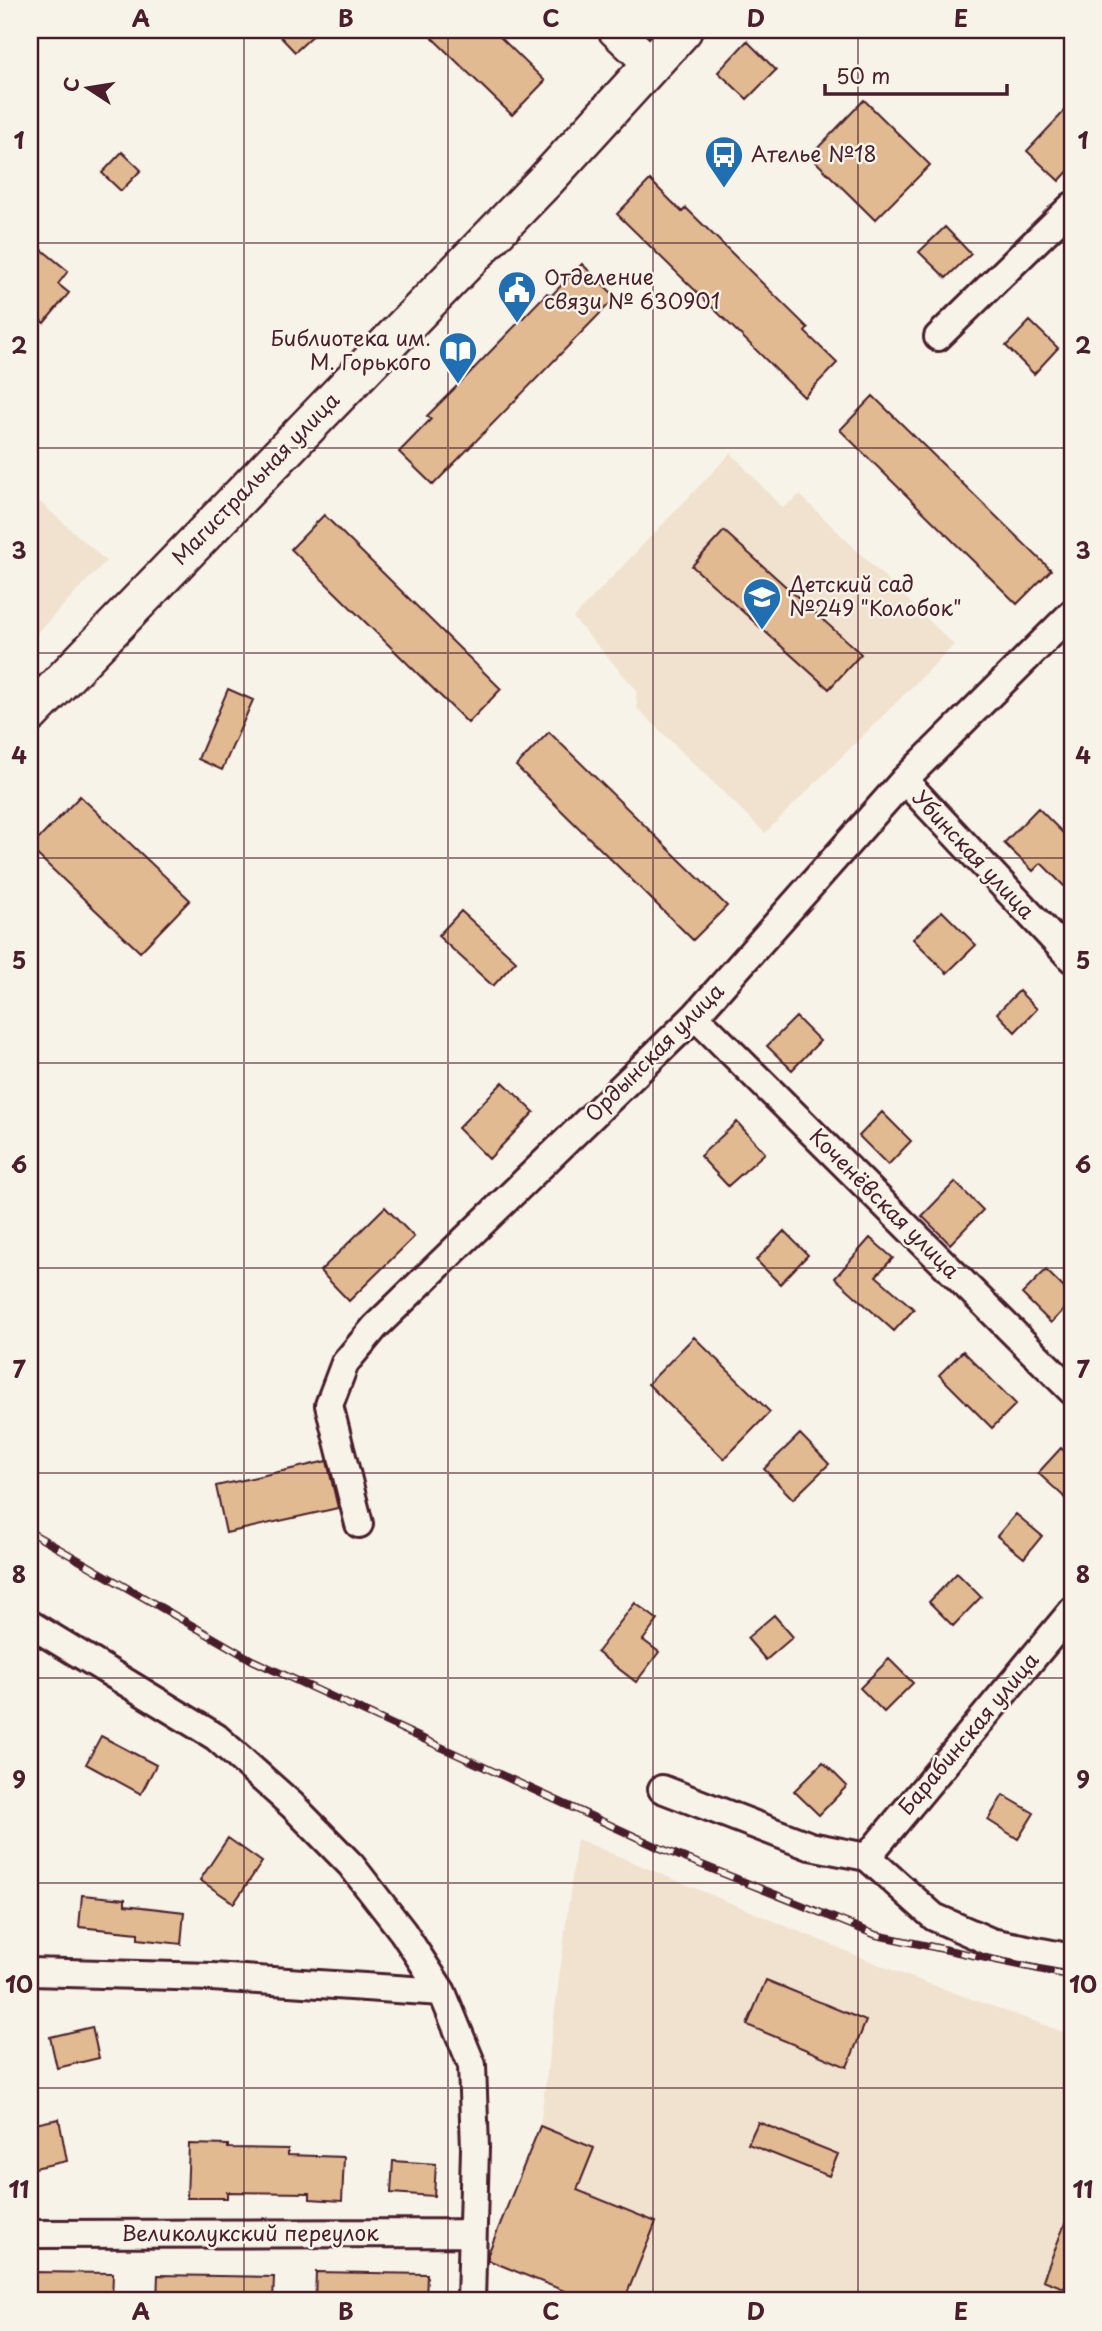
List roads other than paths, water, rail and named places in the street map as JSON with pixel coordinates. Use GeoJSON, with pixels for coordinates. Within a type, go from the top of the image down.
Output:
{"type":"FeatureCollection","features":[{"type":"Feature","properties":{"kind":"main road","name":"Магистральная улица"},"geometry":{"type":"LineString","coordinates":[[30,714],[545,180],[683,30]]}},
{"type":"Feature","properties":{"kind":"street"},"geometry":{"type":"LineString","coordinates":[[615,30],[651,64]]}},
{"type":"Feature","properties":{"kind":"street"},"geometry":{"type":"LineString","coordinates":[[938,337],[1072,206]]}},
{"type":"Feature","properties":{"kind":"street","name":"Ордынская улица"},"geometry":{"type":"LineString","coordinates":[[359,1524],[329,1405],[345,1363],[375,1327],[695,1016],[904,780],[1072,614]]}},
{"type":"Feature","properties":{"kind":"street","name":"Убинская улица"},"geometry":{"type":"LineString","coordinates":[[904,780],[1072,959]]}},
{"type":"Feature","properties":{"kind":"street","name":"Коченёвская улица"},"geometry":{"type":"LineString","coordinates":[[695,1016],[1072,1391]]}},
{"type":"Feature","properties":{"kind":"street","name":"Барабинская улица"},"geometry":{"type":"LineString","coordinates":[[867,1857],[1072,1611]]}},
{"type":"Feature","properties":{"kind":"street"},"geometry":{"type":"LineString","coordinates":[[35,1636],[216,1737],[351,1865],[403,1931],[442,1992],[472,2065],[475,2148],[471,2301]]}},
{"type":"Feature","properties":{"kind":"street"},"geometry":{"type":"LineString","coordinates":[[662,1789],[810,1846],[867,1857],[934,1917],[991,1942],[1072,1958]]}},
{"type":"Feature","properties":{"kind":"street"},"geometry":{"type":"LineString","coordinates":[[30,1972],[212,1977],[442,1992]]}},
{"type":"Feature","properties":{"kind":"street","name":"Великолукский переулок"},"geometry":{"type":"LineString","coordinates":[[30,2234],[471,2233]]}},
{"type":"Feature","properties":{"kind":"railway"},"geometry":{"type":"LineString","coordinates":[[30,1532],[252,1660],[660,1848],[876,1935],[1072,1976]]}},
{"type":"Feature","properties":{"kind":"place","name":"Ателье №18"},"geometry":{"type":"Point","coordinates":[724,189]}},
{"type":"Feature","properties":{"kind":"place","name":"Отделение связи № 630901"},"geometry":{"type":"Point","coordinates":[517,324]}},
{"type":"Feature","properties":{"kind":"place","name":"Библиотека им. М. Горького"},"geometry":{"type":"Point","coordinates":[458,385]}},
{"type":"Feature","properties":{"kind":"place","name":"Детский сад №249 \"Колобок\""},"geometry":{"type":"Point","coordinates":[762,631]}}]}
